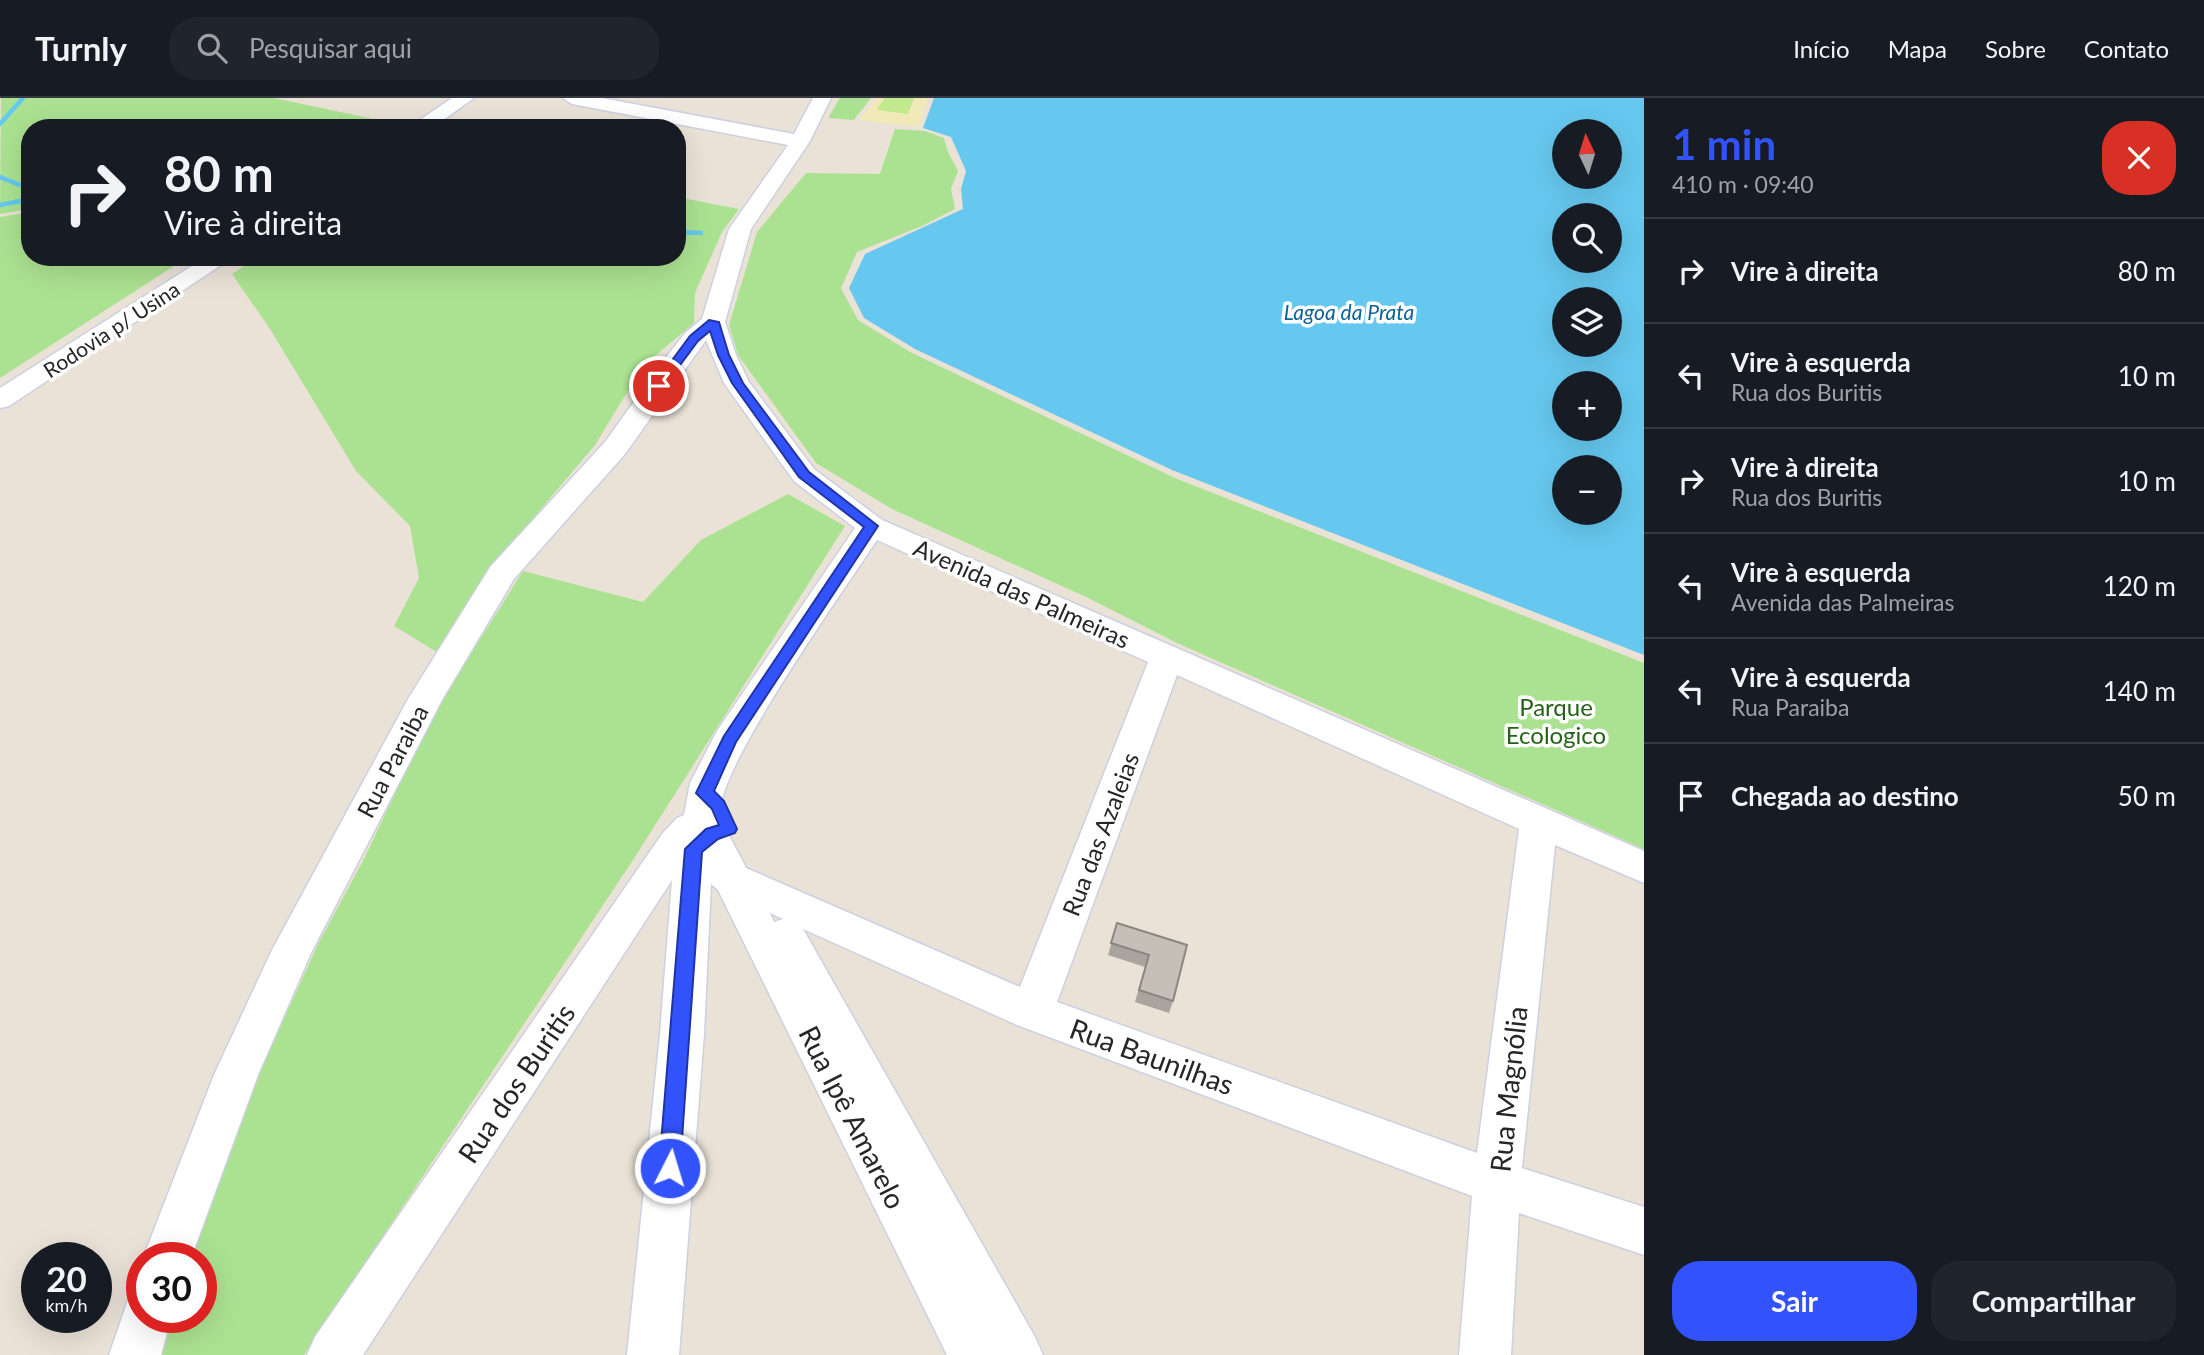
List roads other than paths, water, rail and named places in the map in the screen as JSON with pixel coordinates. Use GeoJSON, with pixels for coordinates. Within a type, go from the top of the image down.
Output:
{"type":"FeatureCollection","features":[{"type":"Feature","properties":{"kind":"street"},"geometry":{"type":"LineString","coordinates":[[432,119],[466,98]]}},
{"type":"Feature","properties":{"kind":"street"},"geometry":{"type":"LineString","coordinates":[[572,98],[800,141]]}},
{"type":"Feature","properties":{"kind":"street"},"geometry":{"type":"LineString","coordinates":[[713,322],[740,229],[800,141],[822,98]]}},
{"type":"Feature","properties":{"kind":"street"},"geometry":{"type":"LineString","coordinates":[[686,127],[714,105]]}},
{"type":"Feature","properties":{"kind":"street","name":"Rodovia p/ Usina"},"geometry":{"type":"LineString","coordinates":[[0,400],[208,266]]}},
{"type":"Feature","properties":{"kind":"street","name":"Avenida das Palmeiras"},"geometry":{"type":"LineString","coordinates":[[713,322],[723,355],[737,383],[804,475],[871,526],[1644,868]]}},
{"type":"Feature","properties":{"kind":"street","name":"Rua Paraiba"},"geometry":{"type":"LineString","coordinates":[[173,1242],[236,1074],[286,962],[425,699],[502,573],[615,448],[694,338],[713,322]]}},
{"type":"Feature","properties":{"kind":"street","name":"Rua dos Buritis"},"geometry":{"type":"LineString","coordinates":[[333,1355],[705,824],[729,740],[871,526]]}},
{"type":"Feature","properties":{"kind":"street","name":"Rua das Azaleias"},"geometry":{"type":"LineString","coordinates":[[1032,1012],[1167,656]]}},
{"type":"Feature","properties":{"kind":"street","name":"Rua Magnólia"},"geometry":{"type":"LineString","coordinates":[[1485,1355],[1497,1183],[1538,823]]}},
{"type":"Feature","properties":{"kind":"street"},"geometry":{"type":"LineString","coordinates":[[653,1355],[683,1021],[705,824]]}},
{"type":"Feature","properties":{"kind":"street","name":"Rua Baunilhas"},"geometry":{"type":"LineString","coordinates":[[705,824],[748,886],[1032,1012],[1497,1183],[1644,1231]]}},
{"type":"Feature","properties":{"kind":"street","name":"Rua Ipê Amarelo"},"geometry":{"type":"LineString","coordinates":[[748,886],[974,1355]]}},
{"type":"Feature","properties":{"kind":"street","name":"Rua Ipê Amarelo"},"geometry":{"type":"LineString","coordinates":[[748,886],[1017,1355]]}},
{"type":"Feature","properties":{"kind":"street"},"geometry":{"type":"LineString","coordinates":[[135,1355],[142,1333]]}},
{"type":"Feature","properties":{"kind":"water","name":"Lagoa da Prata"},"geometry":{"type":"Polygon","coordinates":[[[934,98],[1644,98],[1644,655],[1172,470],[915,349],[864,318],[849,288],[865,254],[963,209],[961,189],[966,171],[951,137],[923,128],[934,98]]]}},
{"type":"Feature","properties":{"kind":"waterway"},"geometry":{"type":"LineString","coordinates":[[0,124],[23,98]]}},
{"type":"Feature","properties":{"kind":"waterway"},"geometry":{"type":"LineString","coordinates":[[0,177],[21,185]]}},
{"type":"Feature","properties":{"kind":"waterway"},"geometry":{"type":"LineString","coordinates":[[0,205],[21,201]]}},
{"type":"Feature","properties":{"kind":"waterway"},"geometry":{"type":"LineString","coordinates":[[686,232],[701,233]]}},
{"type":"Feature","properties":{"kind":"park label","name":"Parque Ecologico"},"geometry":{"type":"Point","coordinates":[1556,720]}}]}
